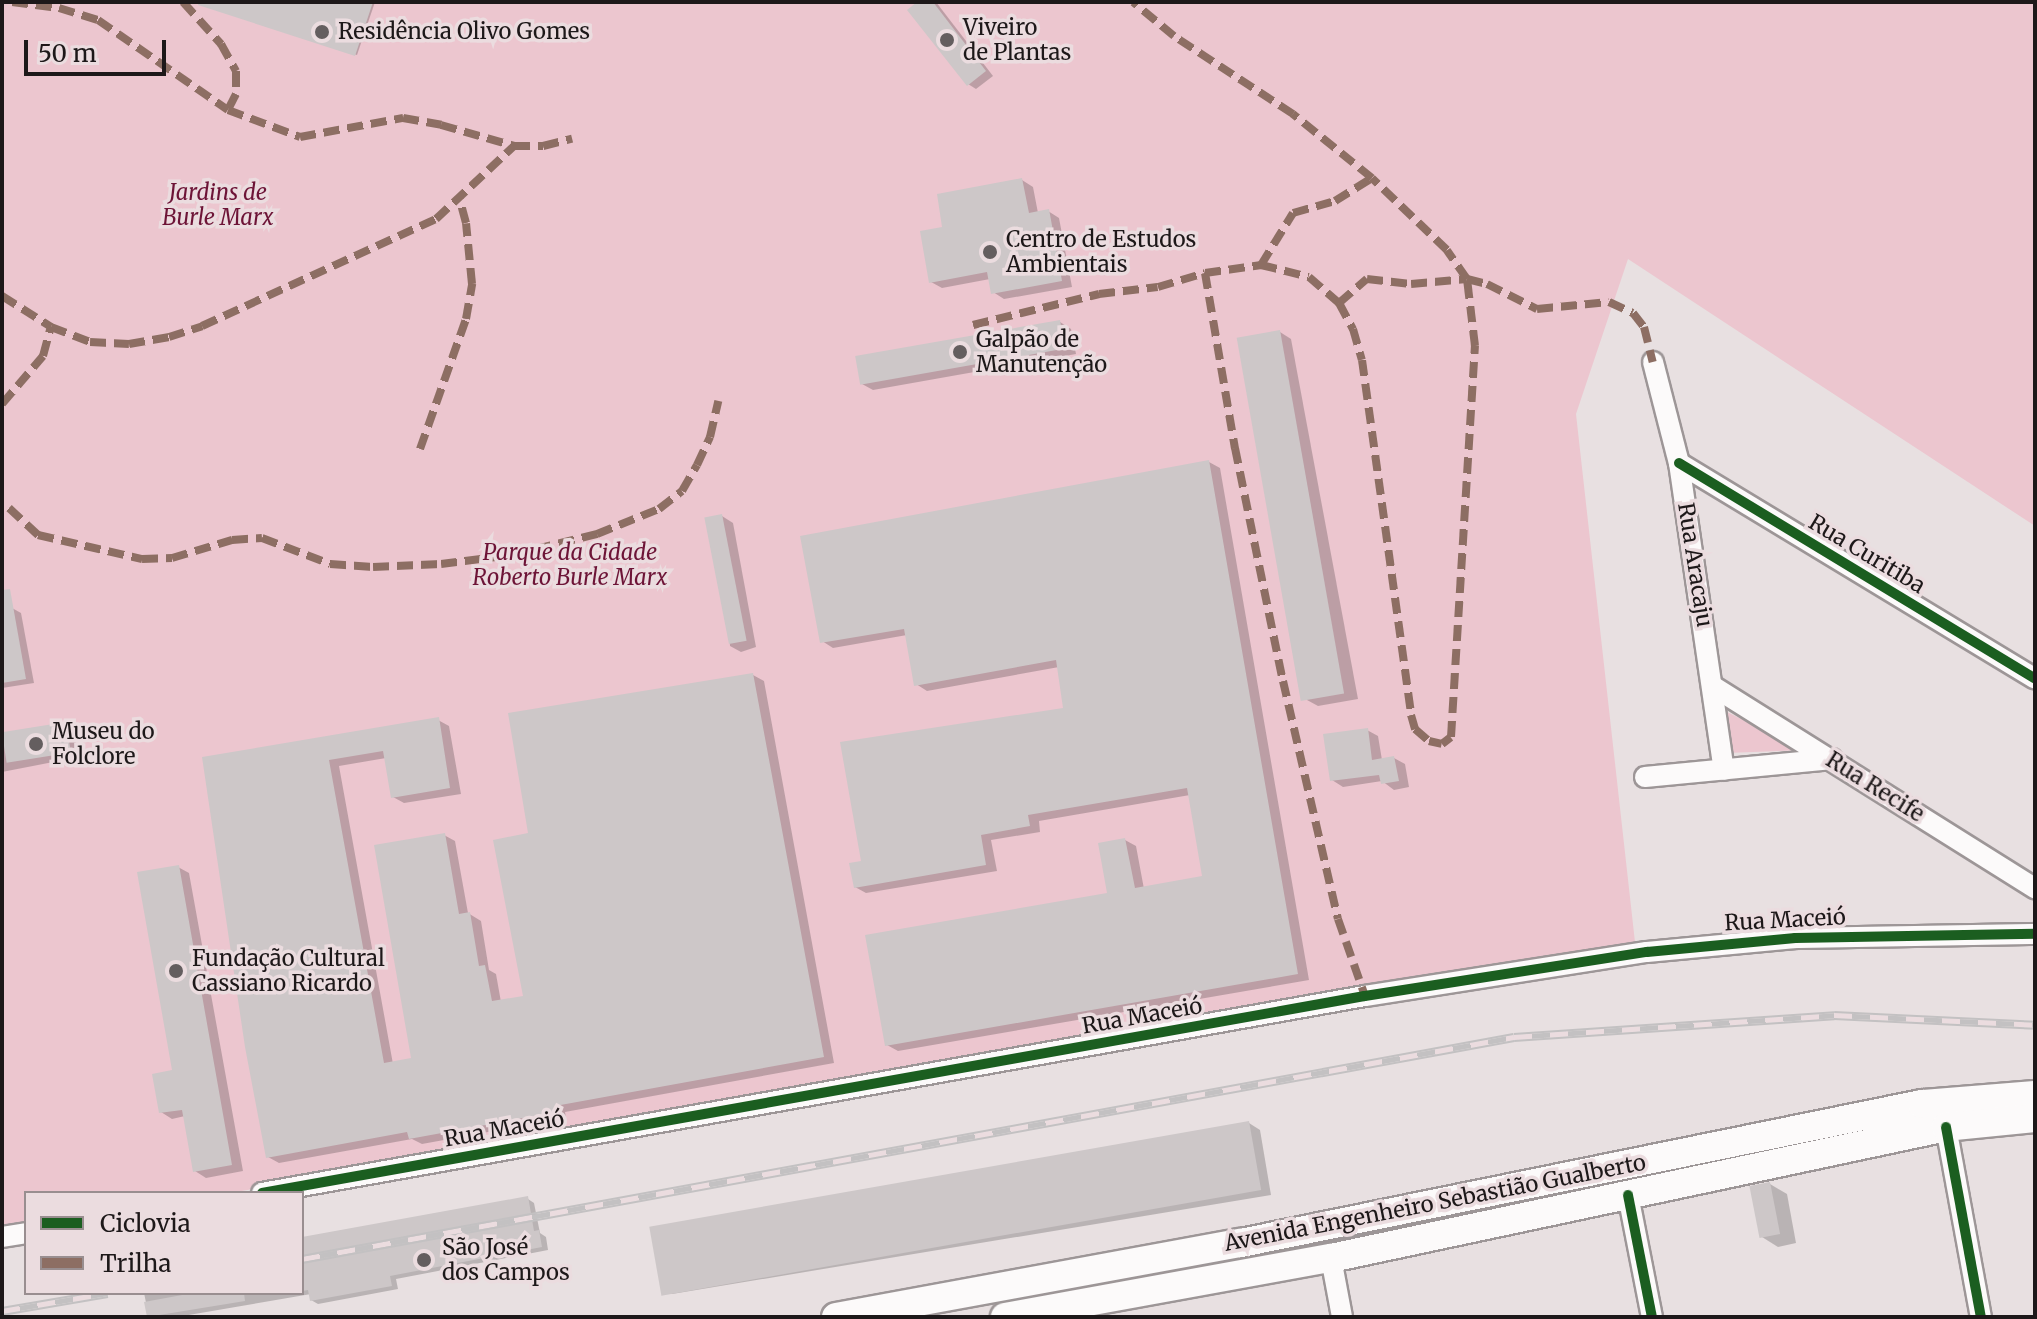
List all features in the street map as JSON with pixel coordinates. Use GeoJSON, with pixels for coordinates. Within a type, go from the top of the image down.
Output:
{"type":"FeatureCollection","features":[{"type":"Feature","properties":{"kind":"main road","name":"Avenida Engenheiro Sebastião Gualberto"},"geometry":{"type":"LineString","coordinates":[[836,1317],[1256,1240],[1922,1104],[2035,1095]]}},
{"type":"Feature","properties":{"kind":"main road","name":"Avenida Engenheiro Sebastião Gualberto"},"geometry":{"type":"LineString","coordinates":[[1007,1317],[1331,1258],[1946,1127],[2035,1118]]}},
{"type":"Feature","properties":{"kind":"street","name":"Rua Aracaju"},"geometry":{"type":"LineString","coordinates":[[1653,362],[1679,463],[1724,770]]}},
{"type":"Feature","properties":{"kind":"street","name":"Rua Curitiba"},"geometry":{"type":"LineString","coordinates":[[1679,463],[2035,679]]}},
{"type":"Feature","properties":{"kind":"street","name":"Rua Recife"},"geometry":{"type":"LineString","coordinates":[[1714,687],[2035,888]]}},
{"type":"Feature","properties":{"kind":"street"},"geometry":{"type":"LineString","coordinates":[[1645,777],[1832,759]]}},
{"type":"Feature","properties":{"kind":"street","name":"Rua Maceió"},"geometry":{"type":"LineString","coordinates":[[273,1191],[1365,996],[1647,952],[1795,938],[2035,934]]}},
{"type":"Feature","properties":{"kind":"street"},"geometry":{"type":"LineString","coordinates":[[1946,1127],[1981,1317]]}},
{"type":"Feature","properties":{"kind":"street"},"geometry":{"type":"LineString","coordinates":[[1628,1195],[1652,1317]]}},
{"type":"Feature","properties":{"kind":"street"},"geometry":{"type":"LineString","coordinates":[[2,1237],[24,1233]]}},
{"type":"Feature","properties":{"kind":"street"},"geometry":{"type":"LineString","coordinates":[[1331,1258],[1342,1317]]}},
{"type":"Feature","properties":{"kind":"green space","name":"Parque da Cidade Roberto Burle Marx"},"geometry":{"type":"Polygon","coordinates":[[[2,2],[2035,2],[2035,526],[1628,259],[1576,414],[1636,951],[242,1191],[24,1191],[24,1227],[2,1232],[2,2]]]}},
{"type":"Feature","properties":{"kind":"green space"},"geometry":{"type":"Polygon","coordinates":[[[1719,708],[1804,750],[1726,753],[1719,708]]]}},
{"type":"Feature","properties":{"kind":"building","name":"Residência Olivo Gomes"},"geometry":{"type":"Polygon","coordinates":[[[199,2],[373,2],[355,56],[198,5],[199,2]]]}},
{"type":"Feature","properties":{"kind":"building","name":"Viveiro de Plantas"},"geometry":{"type":"Polygon","coordinates":[[[917,2],[933,2],[986,71],[967,86],[907,10],[917,2]]]}},
{"type":"Feature","properties":{"kind":"building","name":"Centro de Estudos Ambientais"},"geometry":{"type":"Polygon","coordinates":[[[1022,178],[1029,213],[1049,209],[1062,281],[991,294],[987,272],[929,283],[920,231],[942,227],[937,194],[1022,178]]]}},
{"type":"Feature","properties":{"kind":"building","name":"Galpão de Manutenção"},"geometry":{"type":"Polygon","coordinates":[[[1060,320],[1065,349],[860,385],[855,356],[1060,320]]]}},
{"type":"Feature","properties":{"kind":"building"},"geometry":{"type":"Polygon","coordinates":[[[1280,330],[1344,693],[1301,701],[1237,338],[1280,330]]]}},
{"type":"Feature","properties":{"kind":"building"},"geometry":{"type":"Polygon","coordinates":[[[1209,460],[1298,974],[885,1046],[865,935],[1107,893],[1098,843],[1125,838],[1135,888],[1202,876],[1187,788],[1028,815],[1030,826],[981,835],[986,865],[854,888],[849,863],[861,861],[840,742],[1063,708],[1056,660],[914,686],[904,629],[820,643],[800,536],[1209,460]]]}},
{"type":"Feature","properties":{"kind":"building"},"geometry":{"type":"Polygon","coordinates":[[[722,514],[747,641],[729,644],[704,517],[722,514]]]}},
{"type":"Feature","properties":{"kind":"building","name":"Museu do Folclore"},"geometry":{"type":"Polygon","coordinates":[[[10,589],[26,679],[2,683],[2,590],[10,589]]]}},
{"type":"Feature","properties":{"kind":"building"},"geometry":{"type":"Polygon","coordinates":[[[753,673],[824,1057],[555,1106],[556,1112],[409,1139],[407,1132],[266,1158],[245,1047],[202,757],[439,717],[450,788],[391,798],[383,751],[329,760],[384,1063],[411,1058],[374,845],[445,833],[459,914],[470,912],[479,966],[485,965],[492,1001],[523,996],[493,840],[528,833],[508,713],[753,673]]]}},
{"type":"Feature","properties":{"kind":"building","name":"Museu do Folclore"},"geometry":{"type":"Polygon","coordinates":[[[66,722],[71,753],[7,763],[2,732],[66,722]]]}},
{"type":"Feature","properties":{"kind":"building"},"geometry":{"type":"Polygon","coordinates":[[[1368,728],[1372,760],[1394,756],[1399,781],[1381,784],[1379,775],[1330,781],[1323,734],[1368,728]]]}},
{"type":"Feature","properties":{"kind":"building","name":"Fundação Cultural Cassiano Ricardo"},"geometry":{"type":"Polygon","coordinates":[[[179,865],[232,1165],[193,1172],[182,1110],[159,1113],[152,1074],[172,1070],[137,872],[179,865]]]}},
{"type":"Feature","properties":{"kind":"building"},"geometry":{"type":"Polygon","coordinates":[[[1249,1121],[1261,1190],[661,1296],[649,1227],[1249,1121]]]}},
{"type":"Feature","properties":{"kind":"building"},"geometry":{"type":"Polygon","coordinates":[[[1770,1182],[1780,1234],[1759,1238],[1749,1186],[1770,1182]]]}},
{"type":"Feature","properties":{"kind":"building"},"geometry":{"type":"Polygon","coordinates":[[[528,1196],[534,1231],[539,1230],[542,1247],[390,1276],[392,1286],[310,1301],[308,1290],[304,1291],[304,1237],[528,1196]]]}},
{"type":"Feature","properties":{"kind":"building"},"geometry":{"type":"Polygon","coordinates":[[[182,1295],[244,1295],[245,1301],[147,1317],[144,1302],[182,1295]]]}},
{"type":"Feature","properties":{"kind":"railway"},"geometry":{"type":"LineString","coordinates":[[304,1259],[1514,1037],[1834,1015],[2035,1025]]}},
{"type":"Feature","properties":{"kind":"railway"},"geometry":{"type":"LineString","coordinates":[[2,1311],[95,1295]]}},
{"type":"Feature","properties":{"kind":"marked path"},"geometry":{"type":"LineString","coordinates":[[12,2],[59,8],[98,20],[228,110],[300,137],[403,118],[441,125],[514,146],[543,146],[572,139]]}},
{"type":"Feature","properties":{"kind":"marked path"},"geometry":{"type":"LineString","coordinates":[[183,2],[221,44],[236,71],[236,94],[228,110]]}},
{"type":"Feature","properties":{"kind":"marked path"},"geometry":{"type":"LineString","coordinates":[[973,325],[1099,294],[1158,287],[1205,273],[1261,265],[1309,277],[1339,303],[1353,329],[1362,360],[1415,729],[1429,741],[1442,744],[1451,737],[1475,346],[1467,279],[1447,250],[1372,178],[1293,114],[1174,36],[1133,2]]}},
{"type":"Feature","properties":{"kind":"marked path"},"geometry":{"type":"LineString","coordinates":[[2,296],[51,327],[90,342],[129,344],[169,337],[202,326],[436,219],[514,146]]}},
{"type":"Feature","properties":{"kind":"marked path"},"geometry":{"type":"LineString","coordinates":[[1261,265],[1293,213],[1335,201],[1372,178]]}},
{"type":"Feature","properties":{"kind":"marked path"},"geometry":{"type":"LineString","coordinates":[[420,449],[466,319],[472,284],[466,223],[459,197]]}},
{"type":"Feature","properties":{"kind":"marked path"},"geometry":{"type":"LineString","coordinates":[[1205,273],[1235,448],[1283,681],[1338,919],[1365,996]]}},
{"type":"Feature","properties":{"kind":"marked path"},"geometry":{"type":"LineString","coordinates":[[1339,303],[1367,279],[1411,284],[1467,279],[1487,284],[1537,309],[1609,302],[1633,313],[1644,327],[1653,362]]}},
{"type":"Feature","properties":{"kind":"marked path"},"geometry":{"type":"LineString","coordinates":[[2,404],[43,356],[51,327]]}},
{"type":"Feature","properties":{"kind":"marked path"},"geometry":{"type":"LineString","coordinates":[[9,508],[38,535],[142,559],[172,558],[232,540],[262,538],[330,564],[373,567],[441,564],[512,555],[597,534],[659,509],[682,491],[697,465],[710,437],[718,401]]}},
{"type":"Feature","properties":{"kind":"cycle path"},"geometry":{"type":"LineString","coordinates":[[1679,463],[2035,679]]}},
{"type":"Feature","properties":{"kind":"cycle path"},"geometry":{"type":"LineString","coordinates":[[273,1191],[1365,996],[1647,952],[1795,938],[2035,934]]}},
{"type":"Feature","properties":{"kind":"cycle path"},"geometry":{"type":"LineString","coordinates":[[1946,1127],[1981,1317]]}},
{"type":"Feature","properties":{"kind":"cycle path"},"geometry":{"type":"LineString","coordinates":[[1628,1195],[1652,1317]]}},
{"type":"Feature","properties":{"kind":"place","name":"Residência Olivo Gomes"},"geometry":{"type":"Point","coordinates":[322,32]}},
{"type":"Feature","properties":{"kind":"place","name":"Viveiro de Plantas"},"geometry":{"type":"Point","coordinates":[947,40]}},
{"type":"Feature","properties":{"kind":"place","name":"Centro de Estudos Ambientais"},"geometry":{"type":"Point","coordinates":[990,252]}},
{"type":"Feature","properties":{"kind":"place","name":"Galpão de Manutenção"},"geometry":{"type":"Point","coordinates":[960,352]}},
{"type":"Feature","properties":{"kind":"place","name":"Museu do Folclore"},"geometry":{"type":"Point","coordinates":[36,744]}},
{"type":"Feature","properties":{"kind":"place","name":"Fundação Cultural Cassiano Ricardo"},"geometry":{"type":"Point","coordinates":[176,971]}},
{"type":"Feature","properties":{"kind":"place","name":"São José dos Campos"},"geometry":{"type":"Point","coordinates":[424,1260]}},
{"type":"Feature","properties":{"kind":"park label","name":"Jardins de Burle Marx"},"geometry":{"type":"Point","coordinates":[218,204]}}]}
